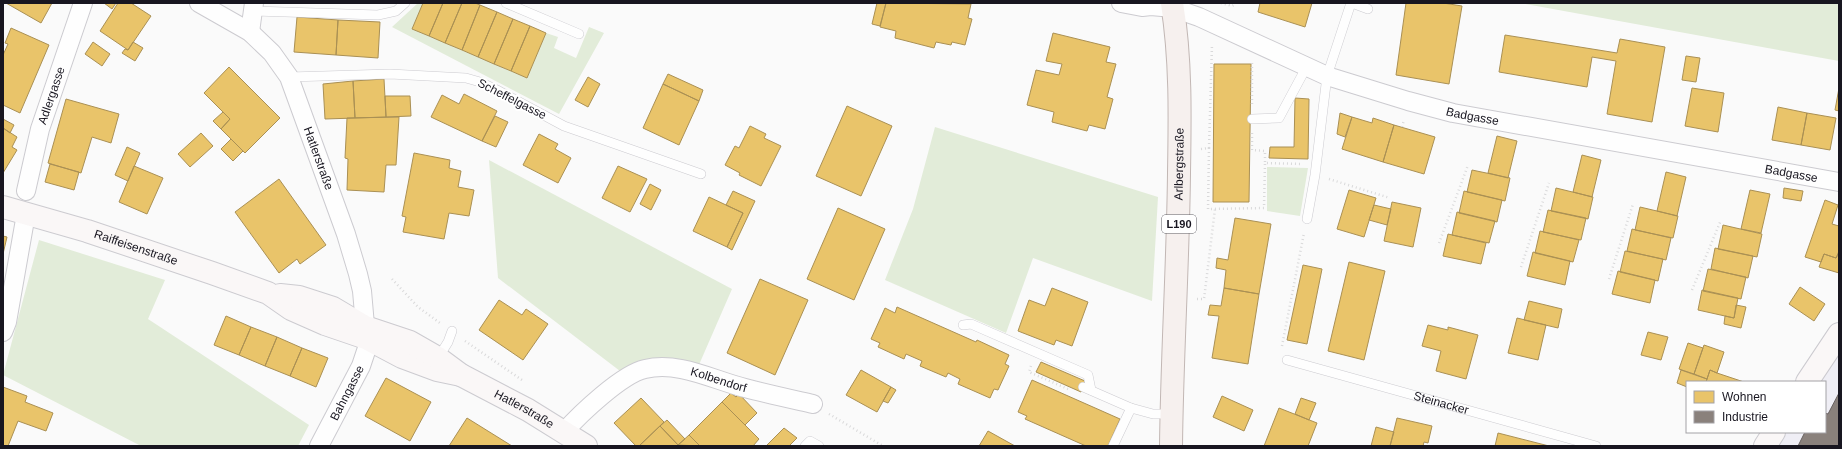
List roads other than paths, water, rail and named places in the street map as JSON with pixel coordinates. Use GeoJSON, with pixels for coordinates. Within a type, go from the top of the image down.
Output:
{"type":"FeatureCollection","features":[{"type":"Feature","properties":{"kind":"main road","name":"Arlbergstraße"},"geometry":{"type":"LineString","coordinates":[[1171,446],[1171,414],[1179,238],[1180,107],[1172,6]]}},
{"type":"Feature","properties":{"kind":"street","name":"Adlergasse"},"geometry":{"type":"LineString","coordinates":[[26,191],[40,129],[83,3]]}},
{"type":"Feature","properties":{"kind":"street","name":"Hatlerstraße"},"geometry":{"type":"LineString","coordinates":[[199,3],[250,32],[272,53],[289,77],[346,234],[362,291],[366,332],[402,357],[437,370],[461,376],[496,393],[586,446]]}},
{"type":"Feature","properties":{"kind":"street","name":"Badgasse"},"geometry":{"type":"LineString","coordinates":[[1121,3],[1142,7],[1172,6],[1327,76],[1453,113],[1839,182]]}},
{"type":"Feature","properties":{"kind":"street"},"geometry":{"type":"LineString","coordinates":[[250,32],[254,7]]}},
{"type":"Feature","properties":{"kind":"street","name":"Raiffeisenstraße"},"geometry":{"type":"LineString","coordinates":[[3,207],[148,251],[268,293],[299,297],[333,308],[366,332]]}},
{"type":"Feature","properties":{"kind":"street"},"geometry":{"type":"LineString","coordinates":[[3,332],[7,322],[26,214]]}},
{"type":"Feature","properties":{"kind":"street","name":"Hatlerstraße"},"geometry":{"type":"LineString","coordinates":[[366,332],[410,342],[438,358],[461,376]]}},
{"type":"Feature","properties":{"kind":"street","name":"Bahngasse"},"geometry":{"type":"LineString","coordinates":[[319,446],[361,366],[366,348],[366,332]]}},
{"type":"Feature","properties":{"kind":"street"},"geometry":{"type":"LineString","coordinates":[[1808,381],[1839,334]]}},
{"type":"Feature","properties":{"kind":"street","name":"Kolbendorf"},"geometry":{"type":"LineString","coordinates":[[564,432],[592,404],[621,382],[644,369],[667,368],[692,371],[744,388],[813,404]]}},
{"type":"Feature","properties":{"kind":"street"},"geometry":{"type":"LineString","coordinates":[[1765,446],[1773,433]]}},
{"type":"Feature","properties":{"kind":"lane"},"geometry":{"type":"LineString","coordinates":[[254,7],[378,15],[396,11],[405,3]]}},
{"type":"Feature","properties":{"kind":"lane"},"geometry":{"type":"LineString","coordinates":[[506,3],[579,34]]}},
{"type":"Feature","properties":{"kind":"lane"},"geometry":{"type":"LineString","coordinates":[[1307,219],[1315,175],[1327,76],[1352,3],[1368,9]]}},
{"type":"Feature","properties":{"kind":"lane"},"geometry":{"type":"LineString","coordinates":[[1252,119],[1279,118],[1307,66]]}},
{"type":"Feature","properties":{"kind":"lane","name":"Scheffelgasse"},"geometry":{"type":"LineString","coordinates":[[289,77],[390,74],[466,78],[498,90],[564,126],[701,174]]}},
{"type":"Feature","properties":{"kind":"lane"},"geometry":{"type":"LineString","coordinates":[[963,325],[971,324],[1088,375],[1087,388],[1131,408],[1152,414],[1171,414]]}},
{"type":"Feature","properties":{"kind":"lane"},"geometry":{"type":"LineString","coordinates":[[438,358],[448,342],[452,331]]}},
{"type":"Feature","properties":{"kind":"lane","name":"Steinacker"},"geometry":{"type":"LineString","coordinates":[[1287,360],[1596,446]]}},
{"type":"Feature","properties":{"kind":"lane"},"geometry":{"type":"LineString","coordinates":[[1114,446],[1131,408]]}},
{"type":"Feature","properties":{"kind":"lane"},"geometry":{"type":"LineString","coordinates":[[805,446],[810,441],[819,446]]}}]}
